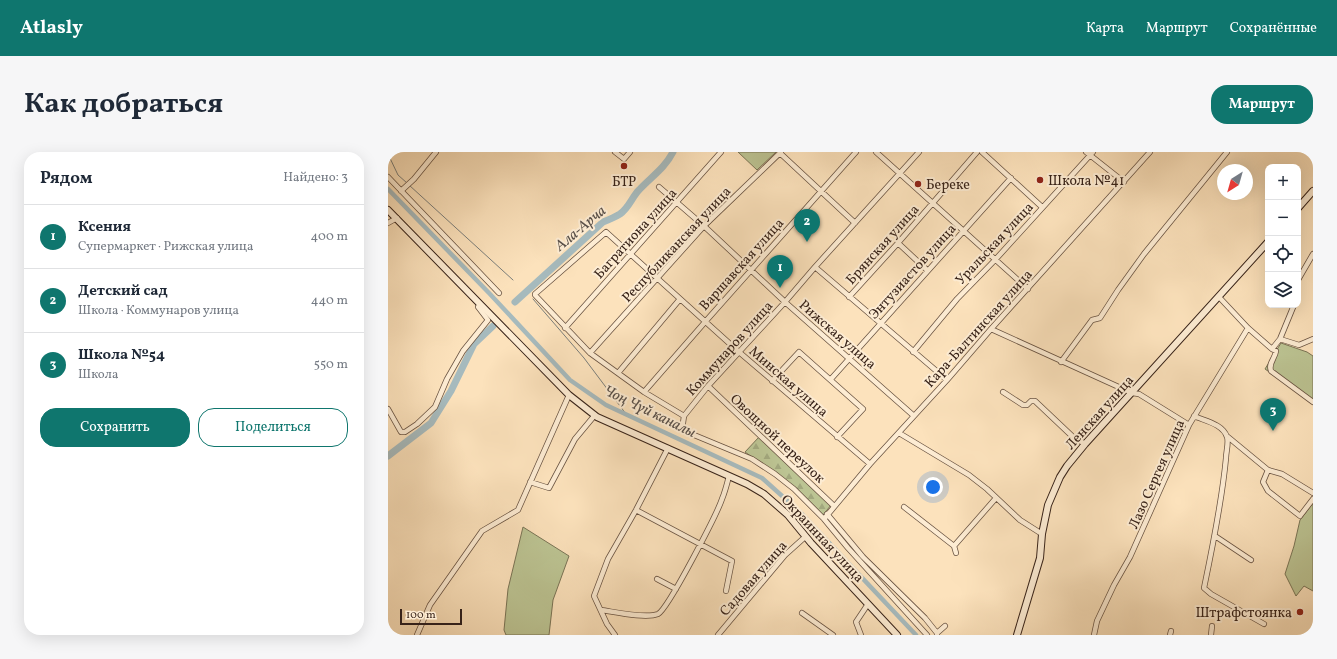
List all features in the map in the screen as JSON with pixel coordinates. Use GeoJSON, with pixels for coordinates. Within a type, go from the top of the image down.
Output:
{"type":"FeatureCollection","features":[{"type":"Feature","properties":{"kind":"street"},"geometry":{"type":"LineString","coordinates":[[401,190],[414,179],[436,152]]}},
{"type":"Feature","properties":{"kind":"street"},"geometry":{"type":"LineString","coordinates":[[615,152],[624,159],[630,152]]}},
{"type":"Feature","properties":{"kind":"street","name":"Багратиона улица"},"geometry":{"type":"LineString","coordinates":[[606,232],[535,294],[565,328],[721,152]]}},
{"type":"Feature","properties":{"kind":"street"},"geometry":{"type":"LineString","coordinates":[[780,152],[854,223]]}},
{"type":"Feature","properties":{"kind":"street","name":"Республиканская улица"},"geometry":{"type":"LineString","coordinates":[[590,353],[704,226],[780,152]]}},
{"type":"Feature","properties":{"kind":"street","name":"Варшавская улица"},"geometry":{"type":"LineString","coordinates":[[644,392],[704,322],[856,152]]}},
{"type":"Feature","properties":{"kind":"street"},"geometry":{"type":"LineString","coordinates":[[876,152],[1028,289]]}},
{"type":"Feature","properties":{"kind":"street","name":"Коммунаров улица"},"geometry":{"type":"LineString","coordinates":[[684,416],[708,386],[919,152]]}},
{"type":"Feature","properties":{"kind":"street","name":"Брянская улица"},"geometry":{"type":"LineString","coordinates":[[849,297],[977,152]]}},
{"type":"Feature","properties":{"kind":"street"},"geometry":{"type":"LineString","coordinates":[[982,152],[1042,207]]}},
{"type":"Feature","properties":{"kind":"street","name":"Кара-Балтинская улица"},"geometry":{"type":"LineString","coordinates":[[825,517],[870,464],[947,380],[1150,152]]}},
{"type":"Feature","properties":{"kind":"street"},"geometry":{"type":"LineString","coordinates":[[1061,362],[1092,320],[1100,318],[1144,254],[1171,223],[1227,152]]}},
{"type":"Feature","properties":{"kind":"street"},"geometry":{"type":"LineString","coordinates":[[1090,153],[1124,182]]}},
{"type":"Feature","properties":{"kind":"street","name":"Уральская улица"},"geometry":{"type":"LineString","coordinates":[[913,352],[958,299],[995,260],[1090,153]]}},
{"type":"Feature","properties":{"kind":"street"},"geometry":{"type":"LineString","coordinates":[[388,177],[499,293]]}},
{"type":"Feature","properties":{"kind":"street","name":"Энтузиастов улица"},"geometry":{"type":"LineString","coordinates":[[830,379],[1011,178]]}},
{"type":"Feature","properties":{"kind":"street","name":"Рижская улица"},"geometry":{"type":"LineString","coordinates":[[659,187],[704,226],[785,302],[914,416]]}},
{"type":"Feature","properties":{"kind":"street"},"geometry":{"type":"LineString","coordinates":[[1301,205],[1313,192]]}},
{"type":"Feature","properties":{"kind":"street","name":"Окраинная улица"},"geometry":{"type":"LineString","coordinates":[[388,210],[569,395],[595,415],[747,484],[764,494],[788,515],[806,537],[897,635]]}},
{"type":"Feature","properties":{"kind":"street"},"geometry":{"type":"LineString","coordinates":[[388,223],[397,218]]}},
{"type":"Feature","properties":{"kind":"street","name":"Минская улица"},"geometry":{"type":"LineString","coordinates":[[606,232],[704,322],[870,464]]}},
{"type":"Feature","properties":{"kind":"street"},"geometry":{"type":"LineString","coordinates":[[898,243],[927,270]]}},
{"type":"Feature","properties":{"kind":"street","name":"Ленская улица"},"geometry":{"type":"LineString","coordinates":[[1017,635],[1040,558],[1042,534],[1048,505],[1055,487],[1067,466],[1085,444],[1265,245]]}},
{"type":"Feature","properties":{"kind":"street"},"geometry":{"type":"LineString","coordinates":[[1301,275],[1313,254]]}},
{"type":"Feature","properties":{"kind":"street"},"geometry":{"type":"LineString","coordinates":[[814,267],[947,380]]}},
{"type":"Feature","properties":{"kind":"street"},"geometry":{"type":"LineString","coordinates":[[1219,297],[1248,328],[1276,351],[1276,354],[1270,363],[1271,372],[1313,402]]}},
{"type":"Feature","properties":{"kind":"street"},"geometry":{"type":"LineString","coordinates":[[618,373],[680,299]]}},
{"type":"Feature","properties":{"kind":"street"},"geometry":{"type":"LineString","coordinates":[[388,408],[401,432],[405,432],[417,424],[435,407],[450,373],[462,351],[488,320],[478,307],[480,304]]}},
{"type":"Feature","properties":{"kind":"street"},"geometry":{"type":"LineString","coordinates":[[1272,349],[1280,339],[1293,308]]}},
{"type":"Feature","properties":{"kind":"street"},"geometry":{"type":"LineString","coordinates":[[565,328],[590,353],[644,392],[675,412],[684,416],[682,430],[752,459],[775,474],[825,517],[925,618],[937,634],[945,626]]}},
{"type":"Feature","properties":{"kind":"street","name":"Лазо Сергея улица"},"geometry":{"type":"LineString","coordinates":[[1094,635],[1101,614],[1114,585],[1130,557],[1189,425],[1248,328]]}},
{"type":"Feature","properties":{"kind":"street"},"geometry":{"type":"LineString","coordinates":[[991,329],[1061,362],[1132,393],[1139,394],[1189,425]]}},
{"type":"Feature","properties":{"kind":"street"},"geometry":{"type":"LineString","coordinates":[[1280,339],[1299,345],[1313,340]]}},
{"type":"Feature","properties":{"kind":"street"},"geometry":{"type":"LineString","coordinates":[[772,381],[800,352],[864,409],[837,437]]}},
{"type":"Feature","properties":{"kind":"street","name":"Овощной переулок"},"geometry":{"type":"LineString","coordinates":[[708,386],[834,506]]}},
{"type":"Feature","properties":{"kind":"street"},"geometry":{"type":"LineString","coordinates":[[1003,392],[1023,405],[1027,405],[1035,401],[1072,436],[1085,444]]}},
{"type":"Feature","properties":{"kind":"street"},"geometry":{"type":"LineString","coordinates":[[417,635],[430,605],[482,531],[518,510],[569,395]]}},
{"type":"Feature","properties":{"kind":"street"},"geometry":{"type":"LineString","coordinates":[[530,482],[549,488],[575,439],[595,415]]}},
{"type":"Feature","properties":{"kind":"street"},"geometry":{"type":"LineString","coordinates":[[1194,416],[1223,430],[1228,437],[1268,470],[1282,474],[1313,493]]}},
{"type":"Feature","properties":{"kind":"street"},"geometry":{"type":"LineString","coordinates":[[899,433],[969,475],[1020,520],[1042,534]]}},
{"type":"Feature","properties":{"kind":"street"},"geometry":{"type":"LineString","coordinates":[[1228,437],[1215,536],[1204,588],[1211,594],[1264,624]]}},
{"type":"Feature","properties":{"kind":"street"},"geometry":{"type":"LineString","coordinates":[[615,635],[607,624],[594,596],[608,559],[636,510],[668,448]]}},
{"type":"Feature","properties":{"kind":"street"},"geometry":{"type":"LineString","coordinates":[[1268,470],[1263,482],[1268,491],[1300,516],[1313,499]]}},
{"type":"Feature","properties":{"kind":"street"},"geometry":{"type":"LineString","coordinates":[[601,610],[651,616],[660,613],[676,589],[700,544],[722,500],[729,476]]}},
{"type":"Feature","properties":{"kind":"street"},"geometry":{"type":"LineString","coordinates":[[954,546],[996,498]]}},
{"type":"Feature","properties":{"kind":"street"},"geometry":{"type":"LineString","coordinates":[[904,507],[954,546],[956,553]]}},
{"type":"Feature","properties":{"kind":"street"},"geometry":{"type":"LineString","coordinates":[[636,510],[732,561],[726,591]]}},
{"type":"Feature","properties":{"kind":"street"},"geometry":{"type":"LineString","coordinates":[[825,517],[848,548],[927,635]]}},
{"type":"Feature","properties":{"kind":"street"},"geometry":{"type":"LineString","coordinates":[[1215,536],[1251,560]]}},
{"type":"Feature","properties":{"kind":"street","name":"Садовая улица"},"geometry":{"type":"LineString","coordinates":[[720,634],[785,555],[806,537]]}},
{"type":"Feature","properties":{"kind":"street"},"geometry":{"type":"LineString","coordinates":[[657,579],[676,589]]}},
{"type":"Feature","properties":{"kind":"street"},"geometry":{"type":"LineString","coordinates":[[861,635],[856,622],[868,604]]}},
{"type":"Feature","properties":{"kind":"street"},"geometry":{"type":"LineString","coordinates":[[802,613],[833,635]]}},
{"type":"Feature","properties":{"kind":"street"},"geometry":{"type":"LineString","coordinates":[[1211,635],[1212,626]]}},
{"type":"Feature","properties":{"kind":"green space"},"geometry":{"type":"Polygon","coordinates":[[[738,152],[776,152],[757,170],[738,152]]]}},
{"type":"Feature","properties":{"kind":"green space"},"geometry":{"type":"Polygon","coordinates":[[[1281,343],[1307,352],[1313,356],[1313,403],[1265,369],[1281,343]]]}},
{"type":"Feature","properties":{"kind":"green space"},"geometry":{"type":"Polygon","coordinates":[[[759,437],[831,505],[823,515],[796,488],[745,452],[759,437]]]}},
{"type":"Feature","properties":{"kind":"green space"},"geometry":{"type":"Polygon","coordinates":[[[1313,503],[1313,591],[1304,586],[1296,596],[1285,574],[1300,520],[1313,503]]]}},
{"type":"Feature","properties":{"kind":"green space"},"geometry":{"type":"Polygon","coordinates":[[[523,527],[569,556],[553,600],[549,635],[506,635],[504,630],[508,589],[523,527]]]}},
{"type":"Feature","properties":{"kind":"waterway","name":"Ала-Арча"},"geometry":{"type":"LineString","coordinates":[[515,302],[603,222],[623,212],[644,185],[662,168],[673,152]]}},
{"type":"Feature","properties":{"kind":"waterway"},"geometry":{"type":"LineString","coordinates":[[388,154],[398,175],[407,183]]}},
{"type":"Feature","properties":{"kind":"waterway"},"geometry":{"type":"LineString","coordinates":[[409,185],[513,280]]}},
{"type":"Feature","properties":{"kind":"waterway","name":"Чоң Чүй каналы"},"geometry":{"type":"LineString","coordinates":[[388,189],[489,293],[570,380],[606,405],[762,478],[800,512],[916,635]]}},
{"type":"Feature","properties":{"kind":"waterway"},"geometry":{"type":"LineString","coordinates":[[533,299],[584,358],[626,414]]}},
{"type":"Feature","properties":{"kind":"waterway","name":"Ала-Арча"},"geometry":{"type":"LineString","coordinates":[[388,456],[431,423],[451,391],[474,344],[493,326]]}},
{"type":"Feature","properties":{"kind":"place","name":"БТР"},"geometry":{"type":"Point","coordinates":[624,166]}},
{"type":"Feature","properties":{"kind":"place","name":"Школа №41"},"geometry":{"type":"Point","coordinates":[1040,180]}},
{"type":"Feature","properties":{"kind":"place","name":"Береке"},"geometry":{"type":"Point","coordinates":[918,184]}},
{"type":"Feature","properties":{"kind":"place","name":"Детский сад"},"geometry":{"type":"Point","coordinates":[807,242]}},
{"type":"Feature","properties":{"kind":"place","name":"Ксения"},"geometry":{"type":"Point","coordinates":[780,288]}},
{"type":"Feature","properties":{"kind":"place","name":"Школа №54"},"geometry":{"type":"Point","coordinates":[1273,431]}},
{"type":"Feature","properties":{"kind":"place","name":"Штрафстоянка"},"geometry":{"type":"Point","coordinates":[1300,612]}}]}
